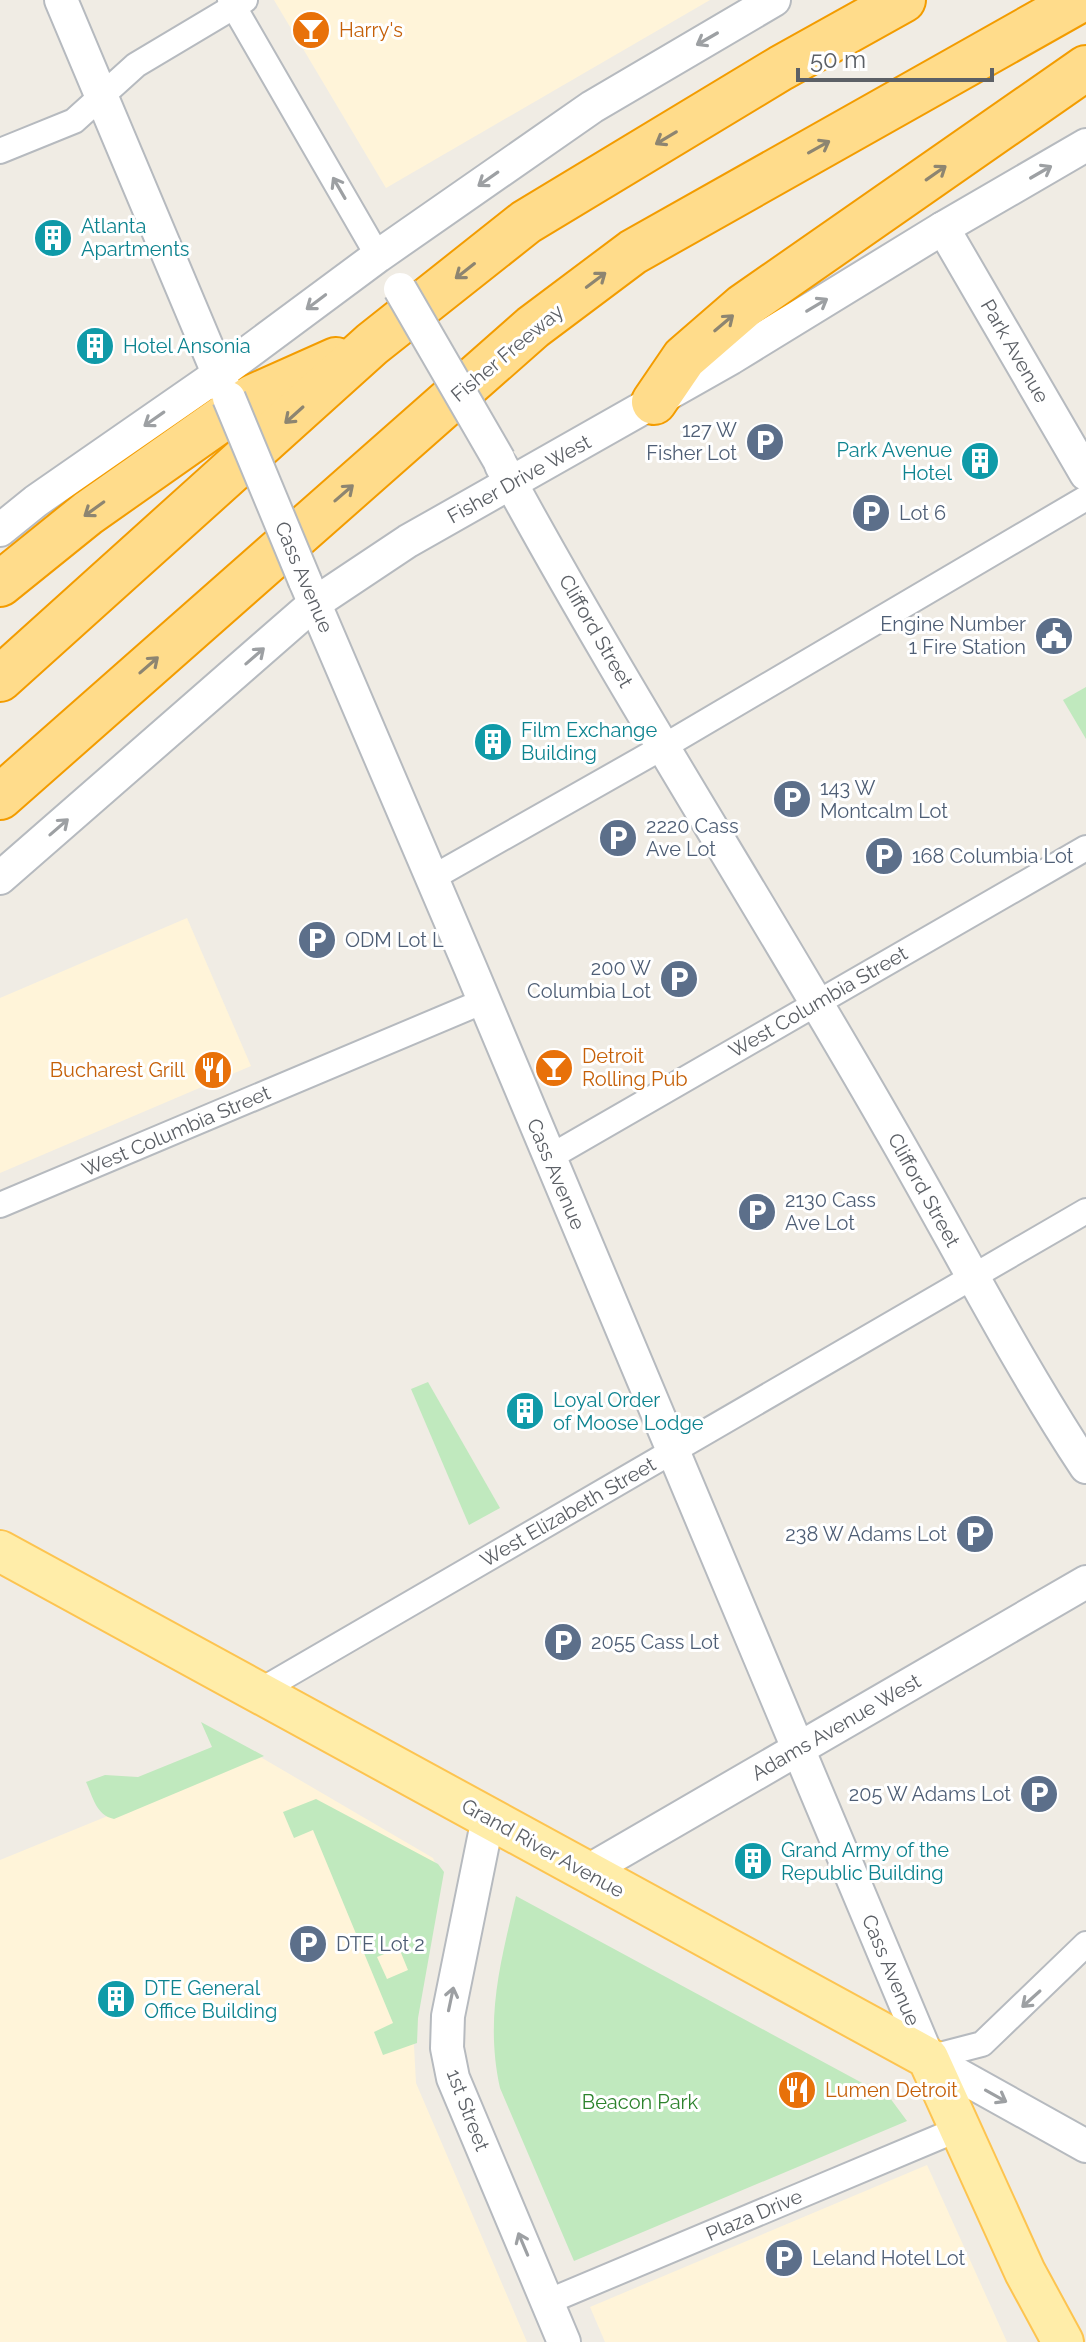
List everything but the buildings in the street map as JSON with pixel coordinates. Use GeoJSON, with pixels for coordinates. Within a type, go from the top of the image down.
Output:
{"type":"FeatureCollection","features":[{"type":"Feature","properties":{"kind":"highway"},"geometry":{"type":"LineString","coordinates":[[0,679],[372,344],[526,222],[781,68],[903,0]]}},
{"type":"Feature","properties":{"kind":"highway","name":"Fisher Freeway"},"geometry":{"type":"LineString","coordinates":[[0,797],[533,327],[633,252],[1080,0]]}},
{"type":"Feature","properties":{"kind":"highway"},"geometry":{"type":"LineString","coordinates":[[654,402],[684,358],[744,306],[1086,68]]}},
{"type":"Feature","properties":{"kind":"highway"},"geometry":{"type":"LineString","coordinates":[[0,584],[88,513],[253,397],[372,344]]}},
{"type":"Feature","properties":{"kind":"main road","name":"Grand River Avenue"},"geometry":{"type":"LineString","coordinates":[[0,1551],[928,2058]]}},
{"type":"Feature","properties":{"kind":"main road","name":"Cass Avenue"},"geometry":{"type":"LineString","coordinates":[[928,2058],[1025,2272],[1063,2342]]}},
{"type":"Feature","properties":{"kind":"street","name":"Cass Avenue"},"geometry":{"type":"LineString","coordinates":[[61,0],[928,2058]]}},
{"type":"Feature","properties":{"kind":"street"},"geometry":{"type":"LineString","coordinates":[[0,530],[36,501],[224,386],[378,256],[592,107],[774,0]]}},
{"type":"Feature","properties":{"kind":"street"},"geometry":{"type":"LineString","coordinates":[[0,151],[74,121],[136,65],[236,2]]}},
{"type":"Feature","properties":{"kind":"street","name":"Clifford Street"},"geometry":{"type":"LineString","coordinates":[[236,2],[378,256],[400,289],[663,747],[890,1128],[972,1277],[1086,1467]]}},
{"type":"Feature","properties":{"kind":"street","name":"Fisher Drive West"},"geometry":{"type":"LineString","coordinates":[[0,878],[310,592],[408,541],[505,472],[654,402],[731,358],[943,228],[1086,145]]}},
{"type":"Feature","properties":{"kind":"street","name":"Park Avenue"},"geometry":{"type":"LineString","coordinates":[[943,228],[1086,474]]}},
{"type":"Feature","properties":{"kind":"street"},"geometry":{"type":"LineString","coordinates":[[432,878],[663,747],[1086,498]]}},
{"type":"Feature","properties":{"kind":"street","name":"West Columbia Street"},"geometry":{"type":"LineString","coordinates":[[550,1157],[1086,848]]}},
{"type":"Feature","properties":{"kind":"street","name":"West Columbia Street"},"geometry":{"type":"LineString","coordinates":[[0,1205],[484,1001]]}},
{"type":"Feature","properties":{"kind":"street","name":"West Elizabeth Street"},"geometry":{"type":"LineString","coordinates":[[258,1692],[1086,1211]]}},
{"type":"Feature","properties":{"kind":"street","name":"Adams Avenue West"},"geometry":{"type":"LineString","coordinates":[[586,1872],[1086,1582]]}},
{"type":"Feature","properties":{"kind":"street","name":"1st Street"},"geometry":{"type":"LineString","coordinates":[[488,1818],[448,2016],[447,2048],[453,2078],[564,2342]]}},
{"type":"Feature","properties":{"kind":"street"},"geometry":{"type":"LineString","coordinates":[[928,2058],[982,2044],[1086,1944]]}},
{"type":"Feature","properties":{"kind":"street","name":"Grand River Avenue"},"geometry":{"type":"LineString","coordinates":[[928,2058],[1086,2146]]}},
{"type":"Feature","properties":{"kind":"street","name":"Plaza Drive"},"geometry":{"type":"LineString","coordinates":[[547,2302],[961,2128]]}},
{"type":"Feature","properties":{"kind":"shaded area"},"geometry":{"type":"Polygon","coordinates":[[[274,0],[710,0],[386,188],[274,0]]]}},
{"type":"Feature","properties":{"kind":"shaded area"},"geometry":{"type":"Polygon","coordinates":[[[187,918],[251,1066],[0,1173],[0,998],[187,918]]]}},
{"type":"Feature","properties":{"kind":"shaded area"},"geometry":{"type":"Polygon","coordinates":[[[257,1755],[433,1858],[442,1879],[413,2027],[416,2083],[527,2342],[0,2342],[0,1860],[257,1755]]]}},
{"type":"Feature","properties":{"kind":"shaded area"},"geometry":{"type":"Polygon","coordinates":[[[927,2165],[1007,2342],[605,2342],[590,2307],[927,2165]]]}},
{"type":"Feature","properties":{"kind":"green space"},"geometry":{"type":"Polygon","coordinates":[[[1086,687],[1086,739],[1063,700],[1086,687]]]}},
{"type":"Feature","properties":{"kind":"green space"},"geometry":{"type":"Polygon","coordinates":[[[428,1382],[500,1508],[469,1525],[411,1389],[428,1382]]]}},
{"type":"Feature","properties":{"kind":"green space"},"geometry":{"type":"Polygon","coordinates":[[[201,1722],[264,1756],[114,1819],[103,1814],[86,1782],[105,1775],[138,1777],[212,1747],[201,1722]]]}},
{"type":"Feature","properties":{"kind":"green space"},"geometry":{"type":"Polygon","coordinates":[[[316,1799],[438,1864],[444,1872],[418,2018],[417,2043],[383,2055],[374,2032],[393,2023],[313,1830],[294,1838],[283,1812],[316,1799]],[[399,1948],[377,1957],[387,1979],[408,1970],[399,1948]]]}},
{"type":"Feature","properties":{"kind":"green space","name":"Beacon Park"},"geometry":{"type":"Polygon","coordinates":[[[516,1896],[890,2098],[907,2121],[574,2261],[500,2088],[496,2063],[496,1992],[516,1896]]]}},
{"type":"Feature","properties":{"kind":"place","name":"Harry's"},"geometry":{"type":"Point","coordinates":[311,30]}},
{"type":"Feature","properties":{"kind":"place","name":"Atlanta Apartments"},"geometry":{"type":"Point","coordinates":[53,238]}},
{"type":"Feature","properties":{"kind":"place","name":"Hotel Ansonia"},"geometry":{"type":"Point","coordinates":[95,346]}},
{"type":"Feature","properties":{"kind":"place","name":"127 W Fisher Lot"},"geometry":{"type":"Point","coordinates":[765,442]}},
{"type":"Feature","properties":{"kind":"place","name":"Park Avenue Hotel"},"geometry":{"type":"Point","coordinates":[980,461]}},
{"type":"Feature","properties":{"kind":"place","name":"Lot 6"},"geometry":{"type":"Point","coordinates":[871,513]}},
{"type":"Feature","properties":{"kind":"place","name":"Engine Number 1 Fire Station"},"geometry":{"type":"Point","coordinates":[1054,636]}},
{"type":"Feature","properties":{"kind":"place","name":"Film Exchange Building"},"geometry":{"type":"Point","coordinates":[493,742]}},
{"type":"Feature","properties":{"kind":"place","name":"143 W Montcalm Lot"},"geometry":{"type":"Point","coordinates":[792,799]}},
{"type":"Feature","properties":{"kind":"place","name":"2220 Cass Ave Lot"},"geometry":{"type":"Point","coordinates":[618,838]}},
{"type":"Feature","properties":{"kind":"place","name":"168 Columbia Lot"},"geometry":{"type":"Point","coordinates":[884,856]}},
{"type":"Feature","properties":{"kind":"place","name":"ODM Lot L"},"geometry":{"type":"Point","coordinates":[317,940]}},
{"type":"Feature","properties":{"kind":"place","name":"200 W Columbia Lot"},"geometry":{"type":"Point","coordinates":[679,979]}},
{"type":"Feature","properties":{"kind":"place","name":"Detroit Rolling Pub"},"geometry":{"type":"Point","coordinates":[554,1068]}},
{"type":"Feature","properties":{"kind":"place","name":"Bucharest Grill"},"geometry":{"type":"Point","coordinates":[213,1070]}},
{"type":"Feature","properties":{"kind":"place","name":"2130 Cass Ave Lot"},"geometry":{"type":"Point","coordinates":[757,1212]}},
{"type":"Feature","properties":{"kind":"place","name":"Loyal Order of Moose Lodge"},"geometry":{"type":"Point","coordinates":[525,1411]}},
{"type":"Feature","properties":{"kind":"place","name":"238 W Adams Lot"},"geometry":{"type":"Point","coordinates":[975,1534]}},
{"type":"Feature","properties":{"kind":"place","name":"2055 Cass Lot"},"geometry":{"type":"Point","coordinates":[563,1642]}},
{"type":"Feature","properties":{"kind":"place","name":"205 W Adams Lot"},"geometry":{"type":"Point","coordinates":[1039,1794]}},
{"type":"Feature","properties":{"kind":"place","name":"Grand Army of the Republic Building"},"geometry":{"type":"Point","coordinates":[753,1861]}},
{"type":"Feature","properties":{"kind":"place","name":"DTE Lot 2"},"geometry":{"type":"Point","coordinates":[308,1944]}},
{"type":"Feature","properties":{"kind":"place","name":"DTE General Office Building"},"geometry":{"type":"Point","coordinates":[116,1999]}},
{"type":"Feature","properties":{"kind":"place","name":"Lumen Detroit"},"geometry":{"type":"Point","coordinates":[797,2090]}},
{"type":"Feature","properties":{"kind":"place","name":"Leland Hotel Lot"},"geometry":{"type":"Point","coordinates":[784,2258]}}]}
